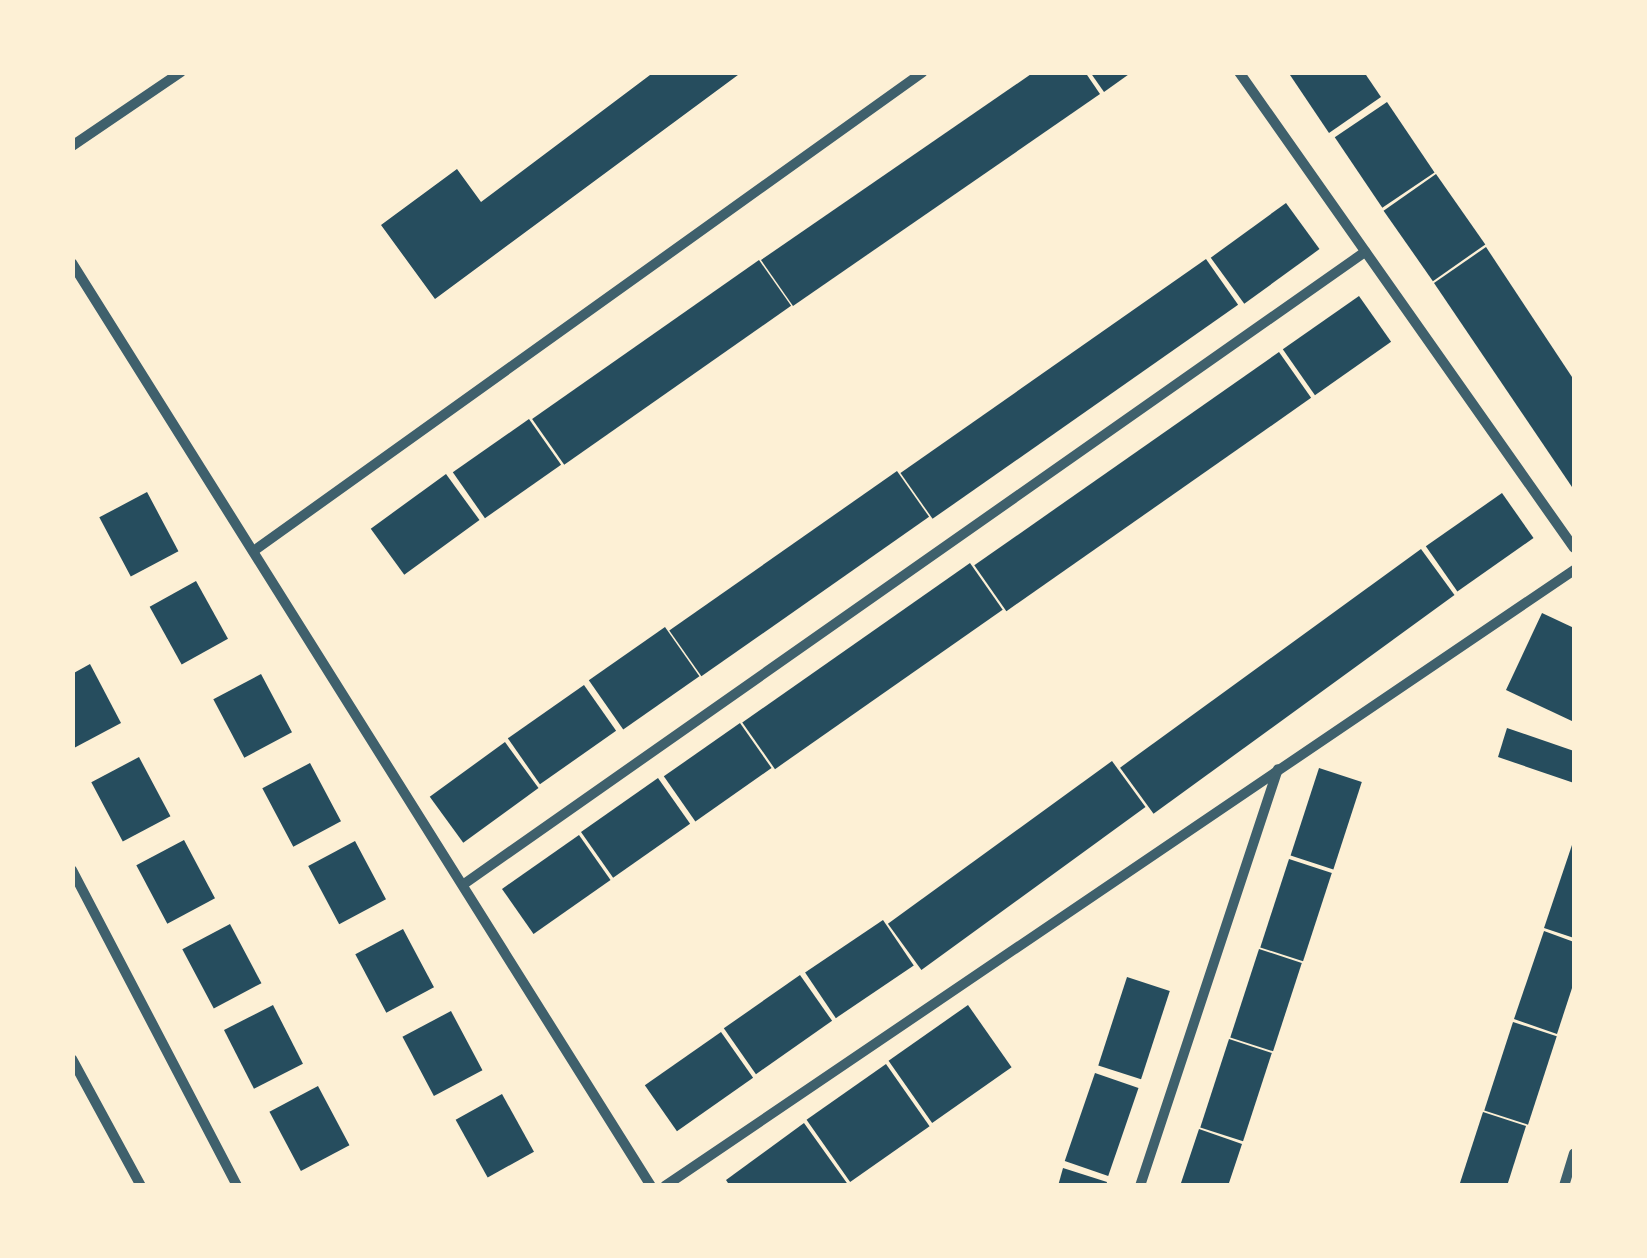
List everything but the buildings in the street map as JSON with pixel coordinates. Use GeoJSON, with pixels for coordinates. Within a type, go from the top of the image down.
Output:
{"type":"FeatureCollection","features":[{"type":"Feature","properties":{"kind":"street"},"geometry":{"type":"LineString","coordinates":[[72,146],[181,72]]}},
{"type":"Feature","properties":{"kind":"street"},"geometry":{"type":"LineString","coordinates":[[255,550],[924,72]]}},
{"type":"Feature","properties":{"kind":"street"},"geometry":{"type":"LineString","coordinates":[[1239,72],[1574,548]]}},
{"type":"Feature","properties":{"kind":"street"},"geometry":{"type":"LineString","coordinates":[[464,884],[1366,252]]}},
{"type":"Feature","properties":{"kind":"street"},"geometry":{"type":"LineString","coordinates":[[72,263],[651,1186]]}},
{"type":"Feature","properties":{"kind":"street"},"geometry":{"type":"LineString","coordinates":[[665,1186],[1574,570]]}},
{"type":"Feature","properties":{"kind":"street"},"geometry":{"type":"LineString","coordinates":[[1140,1186],[1278,769]]}},
{"type":"Feature","properties":{"kind":"street"},"geometry":{"type":"LineString","coordinates":[[72,870],[237,1186]]}},
{"type":"Feature","properties":{"kind":"street"},"geometry":{"type":"LineString","coordinates":[[72,1058],[142,1186]]}},
{"type":"Feature","properties":{"kind":"street"},"geometry":{"type":"LineString","coordinates":[[1564,1186],[1574,1153]]}}]}
